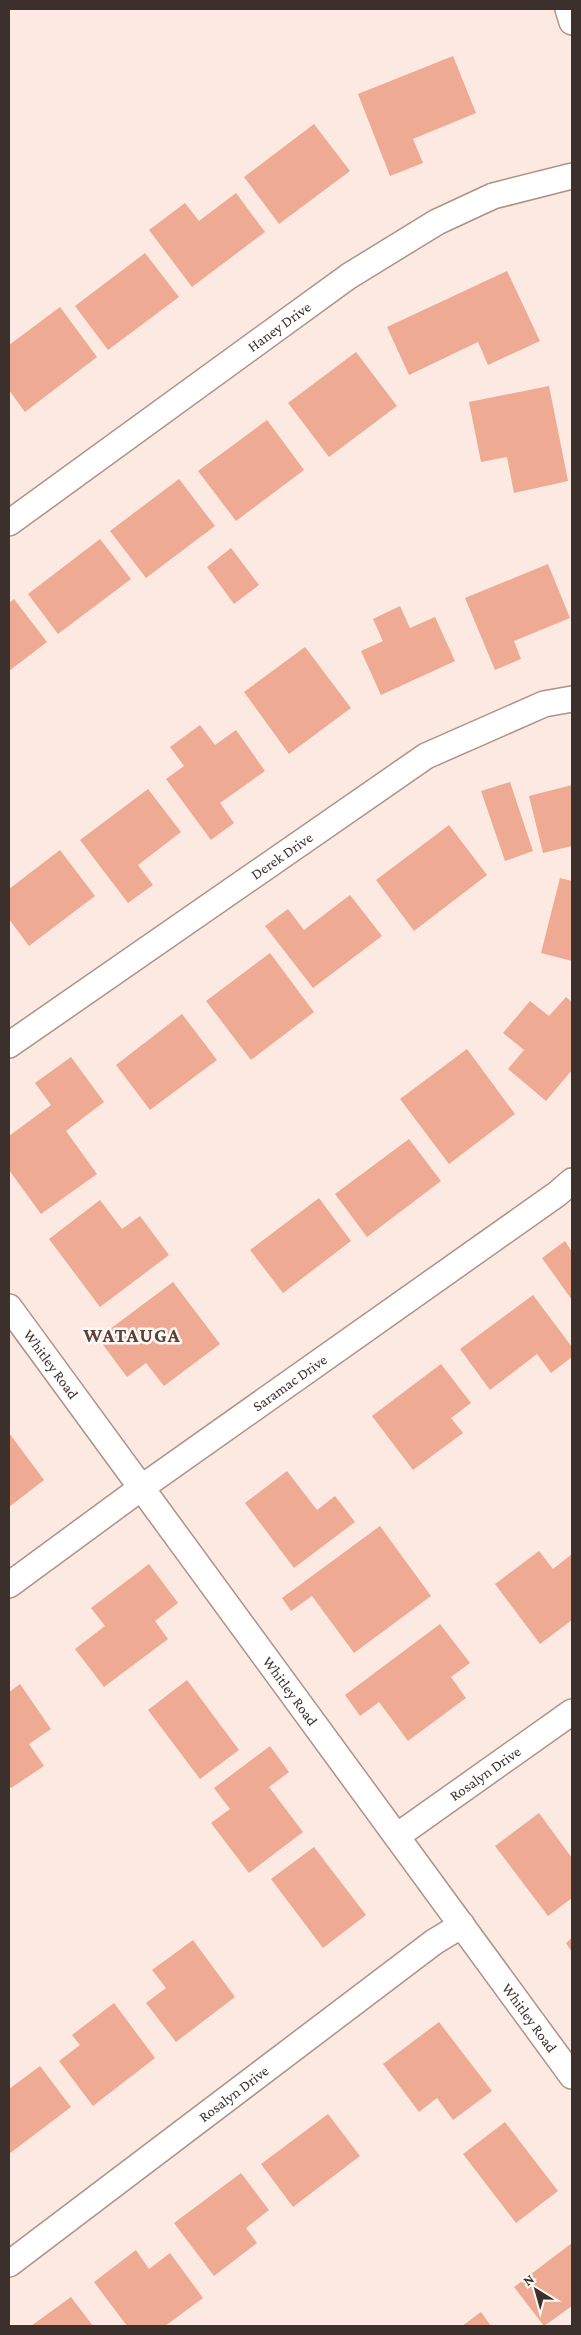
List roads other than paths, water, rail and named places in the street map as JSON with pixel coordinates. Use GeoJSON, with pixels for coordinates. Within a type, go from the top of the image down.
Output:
{"type":"FeatureCollection","features":[{"type":"Feature","properties":{"kind":"street"},"geometry":{"type":"LineString","coordinates":[[568,9],[572,22]]}},
{"type":"Feature","properties":{"kind":"street","name":"Haney Drive"},"geometry":{"type":"LineString","coordinates":[[9,522],[365,266],[437,222],[493,196],[572,176]]}},
{"type":"Feature","properties":{"kind":"street","name":"Derek Drive"},"geometry":{"type":"LineString","coordinates":[[9,1045],[426,756],[544,704],[572,699]]}},
{"type":"Feature","properties":{"kind":"street","name":"Saramac Drive"},"geometry":{"type":"LineString","coordinates":[[9,1585],[141,1488],[557,1194],[572,1181]]}},
{"type":"Feature","properties":{"kind":"street","name":"Whitley Road"},"geometry":{"type":"LineString","coordinates":[[9,1307],[572,2076]]}},
{"type":"Feature","properties":{"kind":"street","name":"Rosalyn Drive"},"geometry":{"type":"LineString","coordinates":[[397,1836],[572,1712]]}},
{"type":"Feature","properties":{"kind":"street","name":"Rosalyn Drive"},"geometry":{"type":"LineString","coordinates":[[9,2264],[434,1942],[462,1925]]}},
{"type":"Feature","properties":{"kind":"district","name":"WATAUGA"},"geometry":{"type":"Point","coordinates":[132,1335]}}]}
